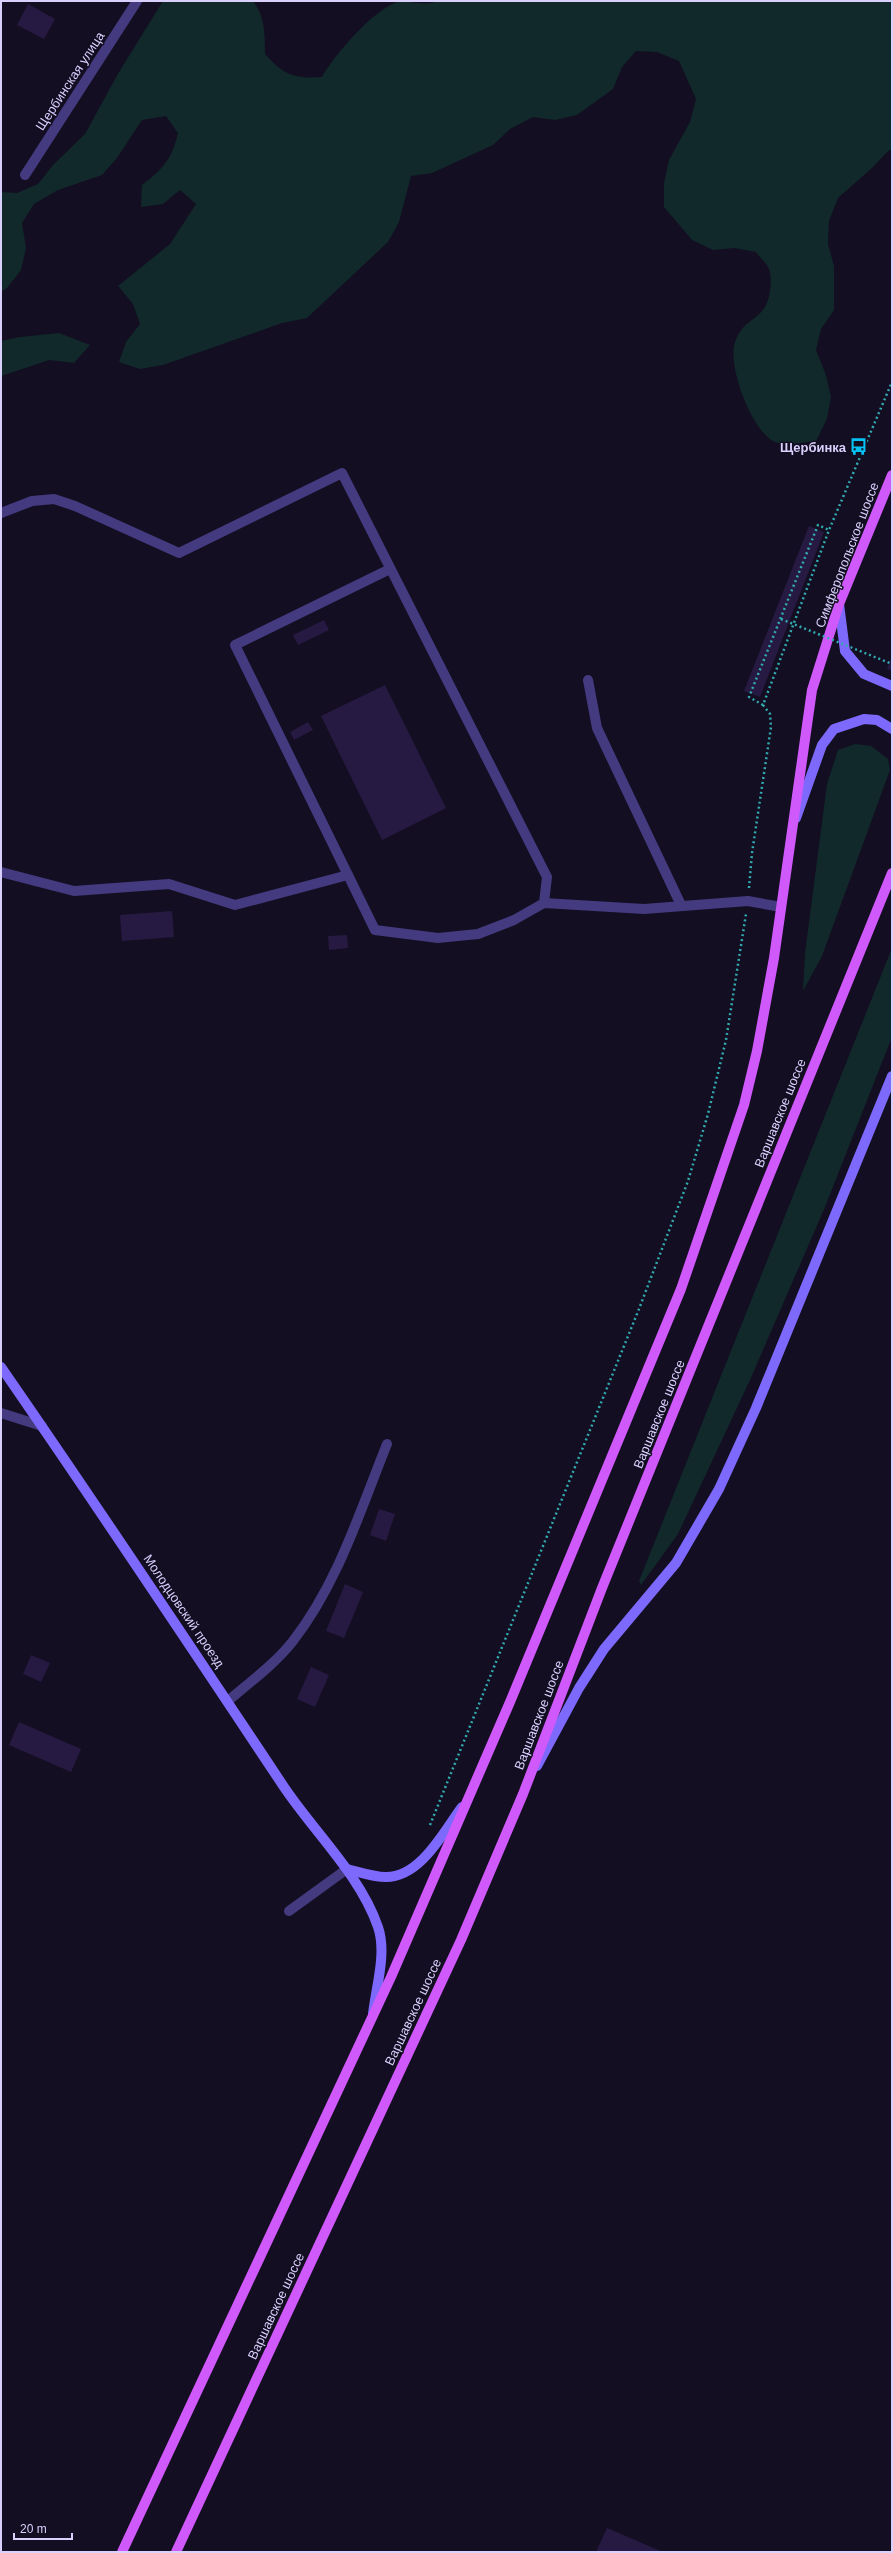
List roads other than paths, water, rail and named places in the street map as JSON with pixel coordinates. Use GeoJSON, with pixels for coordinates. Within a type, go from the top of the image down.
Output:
{"type":"FeatureCollection","features":[{"type":"Feature","properties":{"kind":"main road","name":"Симферопольское шоссе"},"geometry":{"type":"LineString","coordinates":[[781,907],[812,690],[839,604],[892,475]]}},
{"type":"Feature","properties":{"kind":"main road","name":"Варшавское шоссе"},"geometry":{"type":"LineString","coordinates":[[176,2552],[461,1940],[523,1794],[602,1588],[892,873]]}},
{"type":"Feature","properties":{"kind":"main road","name":"Варшавское шоссе"},"geometry":{"type":"LineString","coordinates":[[122,2552],[372,2014],[469,1799],[678,1296],[712,1202],[744,1105],[757,1051],[774,958],[781,907]]}},
{"type":"Feature","properties":{"kind":"street","name":"Щербинская улица"},"geometry":{"type":"LineString","coordinates":[[26,175],[137,1]]}},
{"type":"Feature","properties":{"kind":"street"},"geometry":{"type":"LineString","coordinates":[[1,513],[32,501],[54,498],[76,506],[179,553],[342,473],[547,877],[544,903]]}},
{"type":"Feature","properties":{"kind":"street"},"geometry":{"type":"LineString","coordinates":[[390,569],[235,646],[375,930],[438,938],[478,934],[514,920],[544,903],[644,909],[748,901],[781,907]]}},
{"type":"Feature","properties":{"kind":"street"},"geometry":{"type":"LineString","coordinates":[[839,604],[845,651],[864,674],[892,686]]}},
{"type":"Feature","properties":{"kind":"street"},"geometry":{"type":"LineString","coordinates":[[588,680],[597,728],[681,905]]}},
{"type":"Feature","properties":{"kind":"street"},"geometry":{"type":"LineString","coordinates":[[791,834],[822,745],[834,730],[864,719],[877,720],[892,730]]}},
{"type":"Feature","properties":{"kind":"street"},"geometry":{"type":"LineString","coordinates":[[1,872],[74,890],[169,884],[235,904],[348,875]]}},
{"type":"Feature","properties":{"kind":"street"},"geometry":{"type":"LineString","coordinates":[[523,1794],[579,1688],[604,1649],[676,1563],[719,1489],[756,1408],[892,1076]]}},
{"type":"Feature","properties":{"kind":"street","name":"Молодцовский проезд"},"geometry":{"type":"LineString","coordinates":[[3,1373],[42,1426],[283,1785],[347,1869],[378,1926],[382,1942],[372,2014]]}},
{"type":"Feature","properties":{"kind":"street"},"geometry":{"type":"LineString","coordinates":[[1,1413],[42,1426]]}},
{"type":"Feature","properties":{"kind":"street"},"geometry":{"type":"LineString","coordinates":[[228,1701],[292,1642],[315,1608],[334,1575],[387,1444]]}},
{"type":"Feature","properties":{"kind":"street"},"geometry":{"type":"LineString","coordinates":[[289,1911],[347,1869],[385,1877],[397,1876],[409,1870],[420,1862],[469,1799]]}},
{"type":"Feature","properties":{"kind":"place","name":"Щербинка"},"geometry":{"type":"Point","coordinates":[859,447]}}]}
